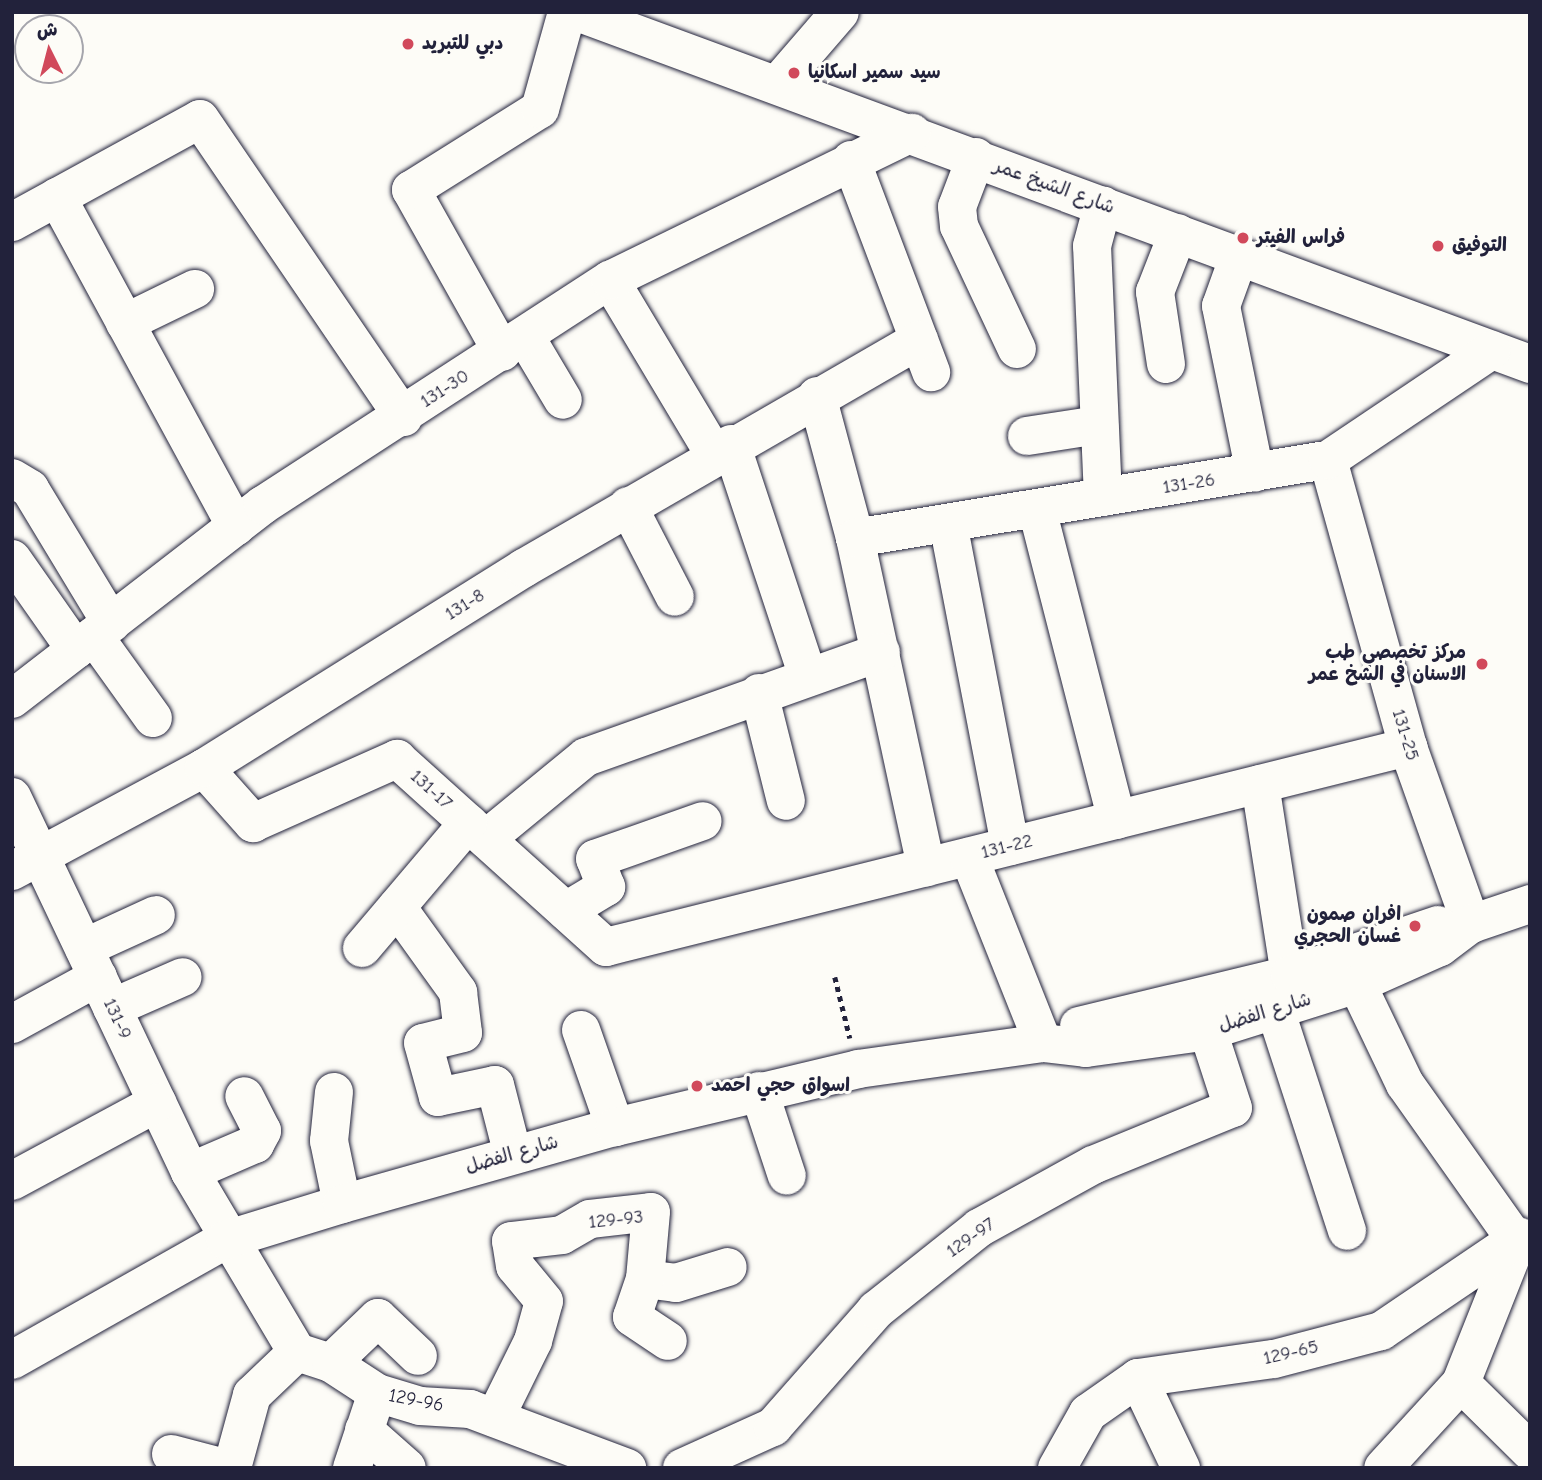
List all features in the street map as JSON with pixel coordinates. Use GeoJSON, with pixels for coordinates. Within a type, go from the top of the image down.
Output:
{"type":"FeatureCollection","features":[{"type":"Feature","properties":{"kind":"street"},"geometry":{"type":"LineString","coordinates":[[563,400],[513,344],[411,190],[540,108],[567,12]]}},
{"type":"Feature","properties":{"kind":"street","name":"شارع الشيخ عمر"},"geometry":{"type":"LineString","coordinates":[[577,12],[912,133],[1530,364]]}},
{"type":"Feature","properties":{"kind":"street"},"geometry":{"type":"LineString","coordinates":[[777,85],[840,12]]}},
{"type":"Feature","properties":{"kind":"street"},"geometry":{"type":"LineString","coordinates":[[12,222],[200,119],[403,417]]}},
{"type":"Feature","properties":{"kind":"street","name":"131-30"},"geometry":{"type":"LineString","coordinates":[[12,699],[236,526],[610,280],[851,160],[912,133]]}},
{"type":"Feature","properties":{"kind":"street"},"geometry":{"type":"LineString","coordinates":[[976,158],[957,207],[959,226],[1017,349]]}},
{"type":"Feature","properties":{"kind":"street","name":"131-8"},"geometry":{"type":"LineString","coordinates":[[26,864],[204,768],[723,449],[817,396],[925,356],[851,160]]}},
{"type":"Feature","properties":{"kind":"street"},"geometry":{"type":"LineString","coordinates":[[57,197],[236,526]]}},
{"type":"Feature","properties":{"kind":"street"},"geometry":{"type":"LineString","coordinates":[[1102,498],[1092,246],[1103,205]]}},
{"type":"Feature","properties":{"kind":"street"},"geometry":{"type":"LineString","coordinates":[[1166,364],[1155,292],[1178,233]]}},
{"type":"Feature","properties":{"kind":"street"},"geometry":{"type":"LineString","coordinates":[[1239,256],[1221,306],[1255,473]]}},
{"type":"Feature","properties":{"kind":"street"},"geometry":{"type":"LineString","coordinates":[[610,280],[723,449],[808,677]]}},
{"type":"Feature","properties":{"kind":"street"},"geometry":{"type":"LineString","coordinates":[[125,323],[195,289]]}},
{"type":"Feature","properties":{"kind":"street","name":"131-26"},"geometry":{"type":"LineString","coordinates":[[855,538],[1328,460],[1492,350]]}},
{"type":"Feature","properties":{"kind":"street"},"geometry":{"type":"LineString","coordinates":[[817,396],[855,538],[926,867]]}},
{"type":"Feature","properties":{"kind":"street"},"geometry":{"type":"LineString","coordinates":[[1027,436],[1099,425]]}},
{"type":"Feature","properties":{"kind":"street","name":"131-25"},"geometry":{"type":"LineString","coordinates":[[1328,460],[1408,747],[1471,924]]}},
{"type":"Feature","properties":{"kind":"street"},"geometry":{"type":"LineString","coordinates":[[12,478],[30,489],[94,636]]}},
{"type":"Feature","properties":{"kind":"street"},"geometry":{"type":"LineString","coordinates":[[628,506],[675,597]]}},
{"type":"Feature","properties":{"kind":"street"},"geometry":{"type":"LineString","coordinates":[[1037,509],[1117,820]]}},
{"type":"Feature","properties":{"kind":"street"},"geometry":{"type":"LineString","coordinates":[[948,523],[1010,846]]}},
{"type":"Feature","properties":{"kind":"street"},"geometry":{"type":"LineString","coordinates":[[12,559],[94,636],[153,718]]}},
{"type":"Feature","properties":{"kind":"street"},"geometry":{"type":"LineString","coordinates":[[362,948],[397,908],[477,831],[586,757],[759,693],[881,652]]}},
{"type":"Feature","properties":{"kind":"street"},"geometry":{"type":"LineString","coordinates":[[759,693],[786,801]]}},
{"type":"Feature","properties":{"kind":"street","name":"131-22"},"geometry":{"type":"LineString","coordinates":[[606,947],[1408,747]]}},
{"type":"Feature","properties":{"kind":"street","name":"131-17"},"geometry":{"type":"LineString","coordinates":[[204,768],[253,823],[397,759],[606,947]]}},
{"type":"Feature","properties":{"kind":"street"},"geometry":{"type":"LineString","coordinates":[[1259,784],[1290,975]]}},
{"type":"Feature","properties":{"kind":"street","name":"131-9"},"geometry":{"type":"LineString","coordinates":[[12,797],[26,864],[98,978],[225,1240]]}},
{"type":"Feature","properties":{"kind":"street"},"geometry":{"type":"LineString","coordinates":[[566,911],[606,887],[595,859],[703,821]]}},
{"type":"Feature","properties":{"kind":"street"},"geometry":{"type":"LineString","coordinates":[[969,857],[1043,1043]]}},
{"type":"Feature","properties":{"kind":"street","name":"شارع الفضل"},"geometry":{"type":"LineString","coordinates":[[1043,1043],[1084,1024],[1290,975],[1424,927],[1471,924],[1530,904]]}},
{"type":"Feature","properties":{"kind":"street"},"geometry":{"type":"LineString","coordinates":[[397,908],[458,992],[463,1033],[423,1044],[438,1097],[495,1085],[513,1155]]}},
{"type":"Feature","properties":{"kind":"street"},"geometry":{"type":"LineString","coordinates":[[12,1024],[98,978],[156,915]]}},
{"type":"Feature","properties":{"kind":"street","name":"شارع الفضل"},"geometry":{"type":"LineString","coordinates":[[12,1360],[225,1240],[342,1204],[615,1127],[858,1069],[1043,1043],[1086,1048],[1208,1031],[1276,1012],[1357,984],[1440,947],[1471,924]]}},
{"type":"Feature","properties":{"kind":"street"},"geometry":{"type":"LineString","coordinates":[[98,978],[183,977]]}},
{"type":"Feature","properties":{"kind":"street"},"geometry":{"type":"LineString","coordinates":[[1357,984],[1405,1084],[1523,1232],[1461,1383],[1383,1468]]}},
{"type":"Feature","properties":{"kind":"street"},"geometry":{"type":"LineString","coordinates":[[1276,1012],[1348,1231]]}},
{"type":"Feature","properties":{"kind":"street"},"geometry":{"type":"LineString","coordinates":[[580,1030],[615,1127]]}},
{"type":"Feature","properties":{"kind":"street","name":"129-97"},"geometry":{"type":"LineString","coordinates":[[682,1468],[773,1427],[876,1310],[979,1228],[1093,1165],[1233,1108],[1208,1031]]}},
{"type":"Feature","properties":{"kind":"street"},"geometry":{"type":"LineString","coordinates":[[759,1091],[788,1176]]}},
{"type":"Feature","properties":{"kind":"street"},"geometry":{"type":"LineString","coordinates":[[334,1092],[329,1141],[342,1204]]}},
{"type":"Feature","properties":{"kind":"street"},"geometry":{"type":"LineString","coordinates":[[190,1172],[255,1144],[262,1130],[244,1096]]}},
{"type":"Feature","properties":{"kind":"street"},"geometry":{"type":"LineString","coordinates":[[12,1181],[157,1103]]}},
{"type":"Feature","properties":{"kind":"street","name":"129-93"},"geometry":{"type":"LineString","coordinates":[[495,1418],[533,1341],[544,1301],[515,1266],[511,1241],[562,1236],[590,1219],[651,1212],[645,1279],[632,1317],[668,1341]]}},
{"type":"Feature","properties":{"kind":"street","name":"129-65"},"geometry":{"type":"LineString","coordinates":[[1056,1468],[1088,1413],[1138,1378],[1274,1359],[1381,1331],[1523,1232]]}},
{"type":"Feature","properties":{"kind":"street","name":"129-96"},"geometry":{"type":"LineString","coordinates":[[225,1240],[314,1357],[377,1393],[495,1418],[627,1468]]}},
{"type":"Feature","properties":{"kind":"street"},"geometry":{"type":"LineString","coordinates":[[645,1279],[676,1283],[728,1267]]}},
{"type":"Feature","properties":{"kind":"street"},"geometry":{"type":"LineString","coordinates":[[232,1468],[252,1395],[378,1318],[418,1356]]}},
{"type":"Feature","properties":{"kind":"street"},"geometry":{"type":"LineString","coordinates":[[1138,1378],[1181,1468]]}},
{"type":"Feature","properties":{"kind":"street"},"geometry":{"type":"LineString","coordinates":[[1461,1383],[1530,1451]]}},
{"type":"Feature","properties":{"kind":"street"},"geometry":{"type":"LineString","coordinates":[[352,1468],[377,1393]]}},
{"type":"Feature","properties":{"kind":"street"},"geometry":{"type":"LineString","coordinates":[[364,1430],[407,1468]]}},
{"type":"Feature","properties":{"kind":"street"},"geometry":{"type":"LineString","coordinates":[[171,1454],[225,1468]]}},
{"type":"Feature","properties":{"kind":"path"},"geometry":{"type":"LineString","coordinates":[[835,976],[858,1069]]}},
{"type":"Feature","properties":{"kind":"place","name":"دبي للتبريد"},"geometry":{"type":"Point","coordinates":[408,44]}},
{"type":"Feature","properties":{"kind":"place","name":"سيد سمير اسكانيا"},"geometry":{"type":"Point","coordinates":[794,73]}},
{"type":"Feature","properties":{"kind":"place","name":"فراس الفيتر"},"geometry":{"type":"Point","coordinates":[1243,238]}},
{"type":"Feature","properties":{"kind":"place","name":"التوفيق"},"geometry":{"type":"Point","coordinates":[1438,246]}},
{"type":"Feature","properties":{"kind":"place","name":"مركز تخصصي طب الاسنان في الشخ عمر"},"geometry":{"type":"Point","coordinates":[1482,664]}},
{"type":"Feature","properties":{"kind":"place","name":"افران صمون غسان الحجري"},"geometry":{"type":"Point","coordinates":[1415,926]}},
{"type":"Feature","properties":{"kind":"place","name":"اسواق حجي احمد"},"geometry":{"type":"Point","coordinates":[697,1086]}}]}
